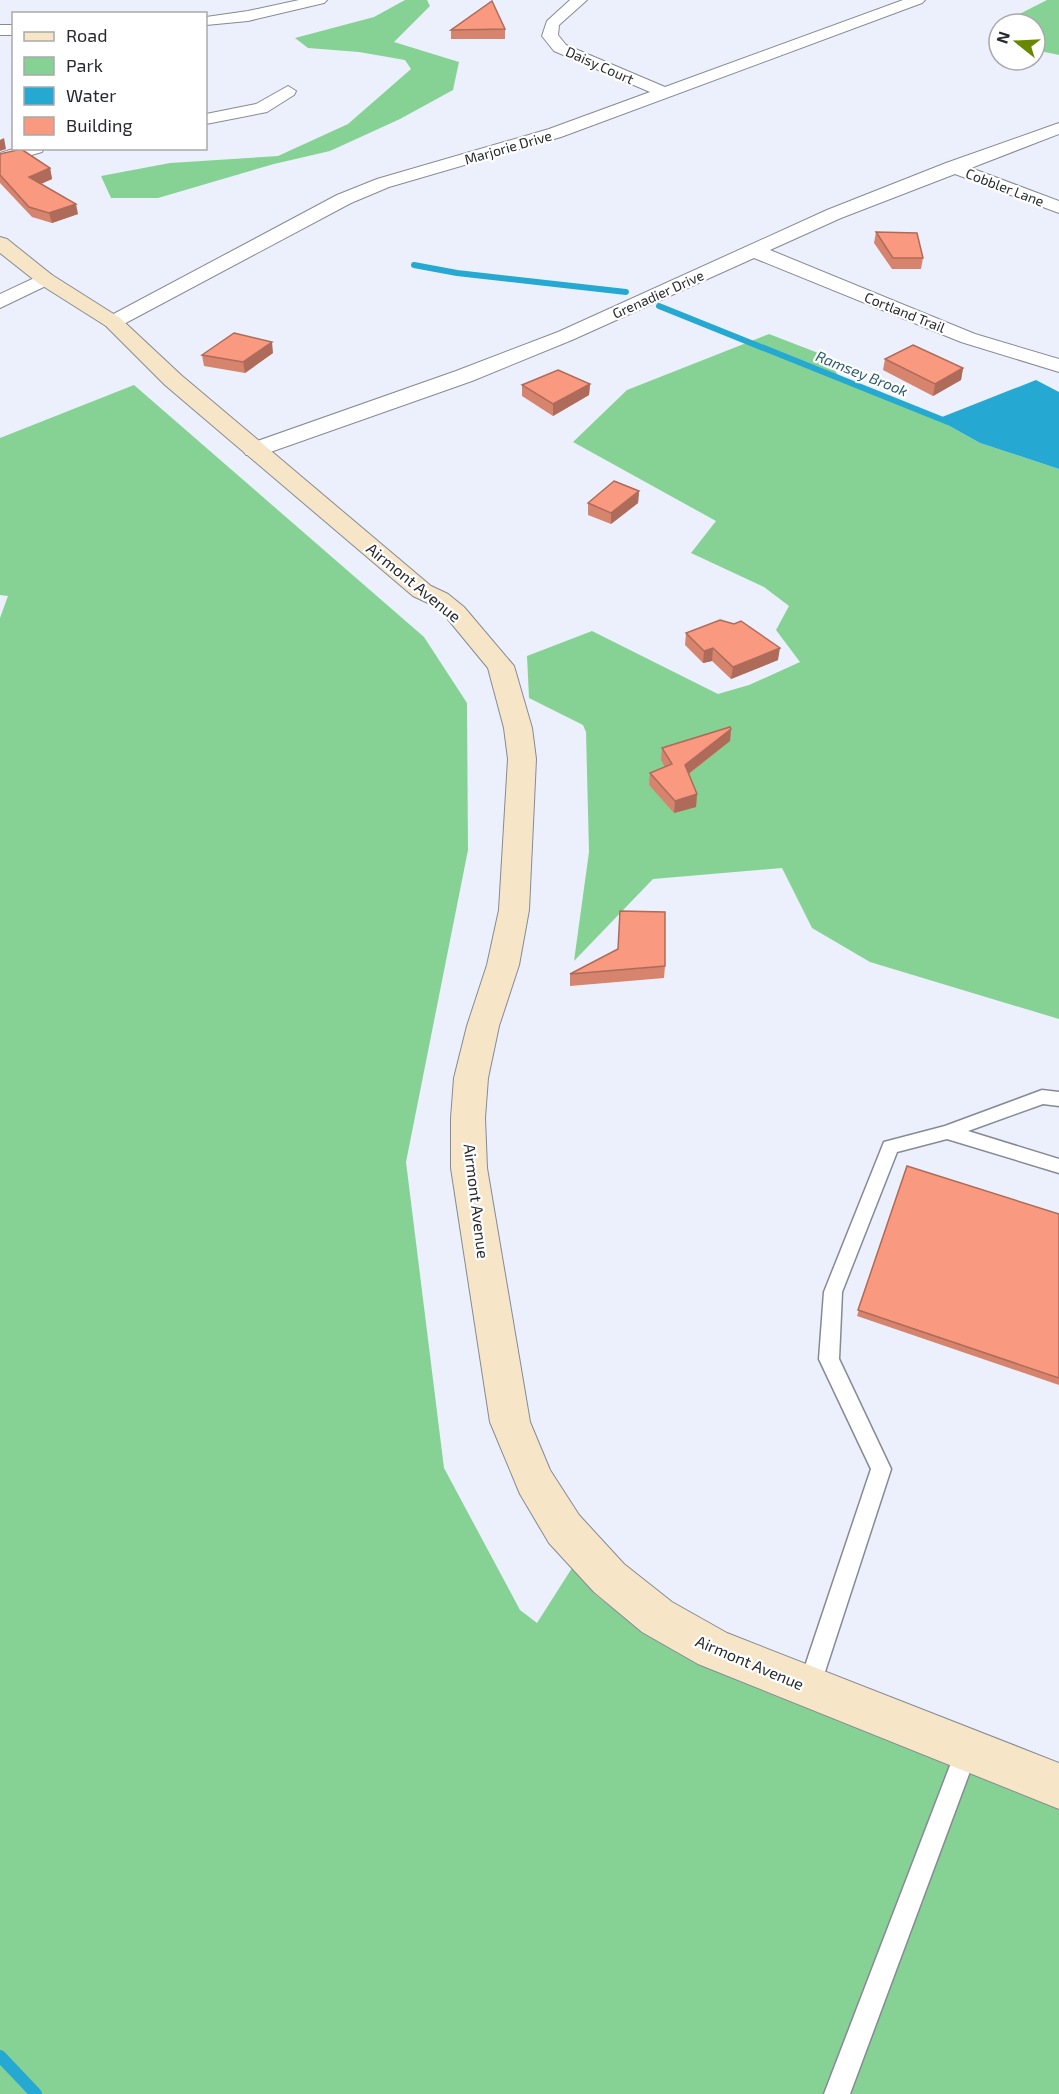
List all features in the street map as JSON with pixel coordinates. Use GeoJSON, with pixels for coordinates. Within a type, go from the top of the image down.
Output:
{"type":"FeatureCollection","features":[{"type":"Feature","properties":{"kind":"street"},"geometry":{"type":"LineString","coordinates":[[207,21],[248,16],[320,0]]}},
{"type":"Feature","properties":{"kind":"street","name":"Daisy Court"},"geometry":{"type":"LineString","coordinates":[[579,0],[552,24],[550,36],[560,48],[665,93]]}},
{"type":"Feature","properties":{"kind":"street","name":"Marjorie Drive"},"geometry":{"type":"LineString","coordinates":[[113,322],[364,191],[555,133],[917,0]]}},
{"type":"Feature","properties":{"kind":"street"},"geometry":{"type":"LineString","coordinates":[[207,119],[261,108],[288,91]]}},
{"type":"Feature","properties":{"kind":"street","name":"Grenadier Drive"},"geometry":{"type":"LineString","coordinates":[[254,450],[464,376],[534,348],[834,214],[1059,128]]}},
{"type":"Feature","properties":{"kind":"street"},"geometry":{"type":"LineString","coordinates":[[0,159],[29,150]]}},
{"type":"Feature","properties":{"kind":"street","name":"Cobbler Lane"},"geometry":{"type":"LineString","coordinates":[[952,167],[1059,207]]}},
{"type":"Feature","properties":{"kind":"street","name":"Airmont Avenue"},"geometry":{"type":"LineString","coordinates":[[0,243],[45,279],[113,322],[173,380],[254,450],[422,591],[439,598],[455,612],[501,666],[510,694],[522,759],[518,868],[514,910],[503,965],[483,1026],[471,1078],[469,1168],[510,1422],[534,1481],[564,1529],[609,1578],[657,1617],[712,1649],[1059,1786]]}},
{"type":"Feature","properties":{"kind":"street","name":"Cortland Trail"},"geometry":{"type":"LineString","coordinates":[[754,251],[968,338],[1059,366]]}},
{"type":"Feature","properties":{"kind":"street"},"geometry":{"type":"LineString","coordinates":[[0,302],[45,279]]}},
{"type":"Feature","properties":{"kind":"lane"},"geometry":{"type":"LineString","coordinates":[[809,1687],[882,1469],[829,1359],[833,1292],[890,1147],[947,1132],[1042,1097],[1059,1099]]}},
{"type":"Feature","properties":{"kind":"lane"},"geometry":{"type":"LineString","coordinates":[[947,1132],[1059,1166]]}},
{"type":"Feature","properties":{"kind":"lane"},"geometry":{"type":"LineString","coordinates":[[837,2094],[967,1749]]}},
{"type":"Feature","properties":{"kind":"green space"},"geometry":{"type":"Polygon","coordinates":[[[405,0],[427,0],[430,6],[394,42],[459,62],[453,90],[400,119],[330,151],[274,164],[158,198],[111,198],[101,176],[170,163],[278,156],[348,124],[411,69],[405,60],[359,52],[308,48],[295,38],[374,17],[405,0]]]}},
{"type":"Feature","properties":{"kind":"green space"},"geometry":{"type":"Polygon","coordinates":[[[1047,0],[1059,0],[1059,55],[1047,52],[1047,12],[1024,12],[1047,0]]]}},
{"type":"Feature","properties":{"kind":"green space"},"geometry":{"type":"Polygon","coordinates":[[[769,334],[826,356],[841,380],[937,419],[980,443],[1059,469],[1059,1019],[870,962],[812,928],[782,868],[653,879],[574,961],[589,852],[586,732],[583,725],[529,698],[527,656],[592,631],[718,694],[749,685],[800,662],[776,630],[789,606],[764,587],[691,553],[716,521],[573,442],[627,390],[769,334]]]}},
{"type":"Feature","properties":{"kind":"green space"},"geometry":{"type":"Polygon","coordinates":[[[134,385],[424,637],[467,703],[468,850],[406,1162],[444,1468],[520,1610],[537,1623],[572,1568],[597,1596],[636,1626],[899,1730],[1059,1810],[1059,2094],[0,2094],[0,618],[8,596],[0,595],[0,438],[134,385]]]}},
{"type":"Feature","properties":{"kind":"water"},"geometry":{"type":"Polygon","coordinates":[[[1036,380],[1059,392],[1059,469],[980,443],[937,419],[1036,380]]]}},
{"type":"Feature","properties":{"kind":"building"},"geometry":{"type":"Polygon","coordinates":[[[492,1],[505,29],[451,30],[492,1]]]}},
{"type":"Feature","properties":{"kind":"building"},"geometry":{"type":"Polygon","coordinates":[[[23,150],[50,168],[29,177],[76,204],[49,213],[29,207],[0,175],[0,154],[23,150]]]}},
{"type":"Feature","properties":{"kind":"building"},"geometry":{"type":"Polygon","coordinates":[[[876,232],[917,233],[923,258],[893,258],[876,232]]]}},
{"type":"Feature","properties":{"kind":"building"},"geometry":{"type":"Polygon","coordinates":[[[234,333],[272,342],[243,362],[202,355],[234,333]]]}},
{"type":"Feature","properties":{"kind":"building"},"geometry":{"type":"Polygon","coordinates":[[[913,345],[963,368],[935,384],[885,359],[913,345]]]}},
{"type":"Feature","properties":{"kind":"building"},"geometry":{"type":"Polygon","coordinates":[[[558,370],[590,384],[553,404],[522,385],[558,370]]]}},
{"type":"Feature","properties":{"kind":"building"},"geometry":{"type":"Polygon","coordinates":[[[614,481],[639,491],[611,513],[588,503],[614,481]]]}},
{"type":"Feature","properties":{"kind":"building"},"geometry":{"type":"Polygon","coordinates":[[[720,620],[734,624],[741,621],[780,648],[733,667],[713,648],[704,651],[686,633],[720,620]]]}},
{"type":"Feature","properties":{"kind":"building"},"geometry":{"type":"Polygon","coordinates":[[[730,727],[731,729],[685,765],[697,794],[675,801],[650,773],[672,764],[662,748],[730,727]]]}},
{"type":"Feature","properties":{"kind":"building"},"geometry":{"type":"Polygon","coordinates":[[[620,911],[665,912],[665,966],[570,974],[618,949],[620,911]]]}},
{"type":"Feature","properties":{"kind":"building"},"geometry":{"type":"Polygon","coordinates":[[[907,1166],[1059,1214],[1059,1378],[858,1310],[907,1166]]]}},
{"type":"Feature","properties":{"kind":"waterway","name":"Ramsey Brook"},"geometry":{"type":"LineString","coordinates":[[414,265],[457,273],[626,292]]}},
{"type":"Feature","properties":{"kind":"waterway","name":"Ramsey Brook"},"geometry":{"type":"LineString","coordinates":[[659,306],[948,422]]}},
{"type":"Feature","properties":{"kind":"waterway"},"geometry":{"type":"LineString","coordinates":[[0,2056],[36,2094]]}}]}
